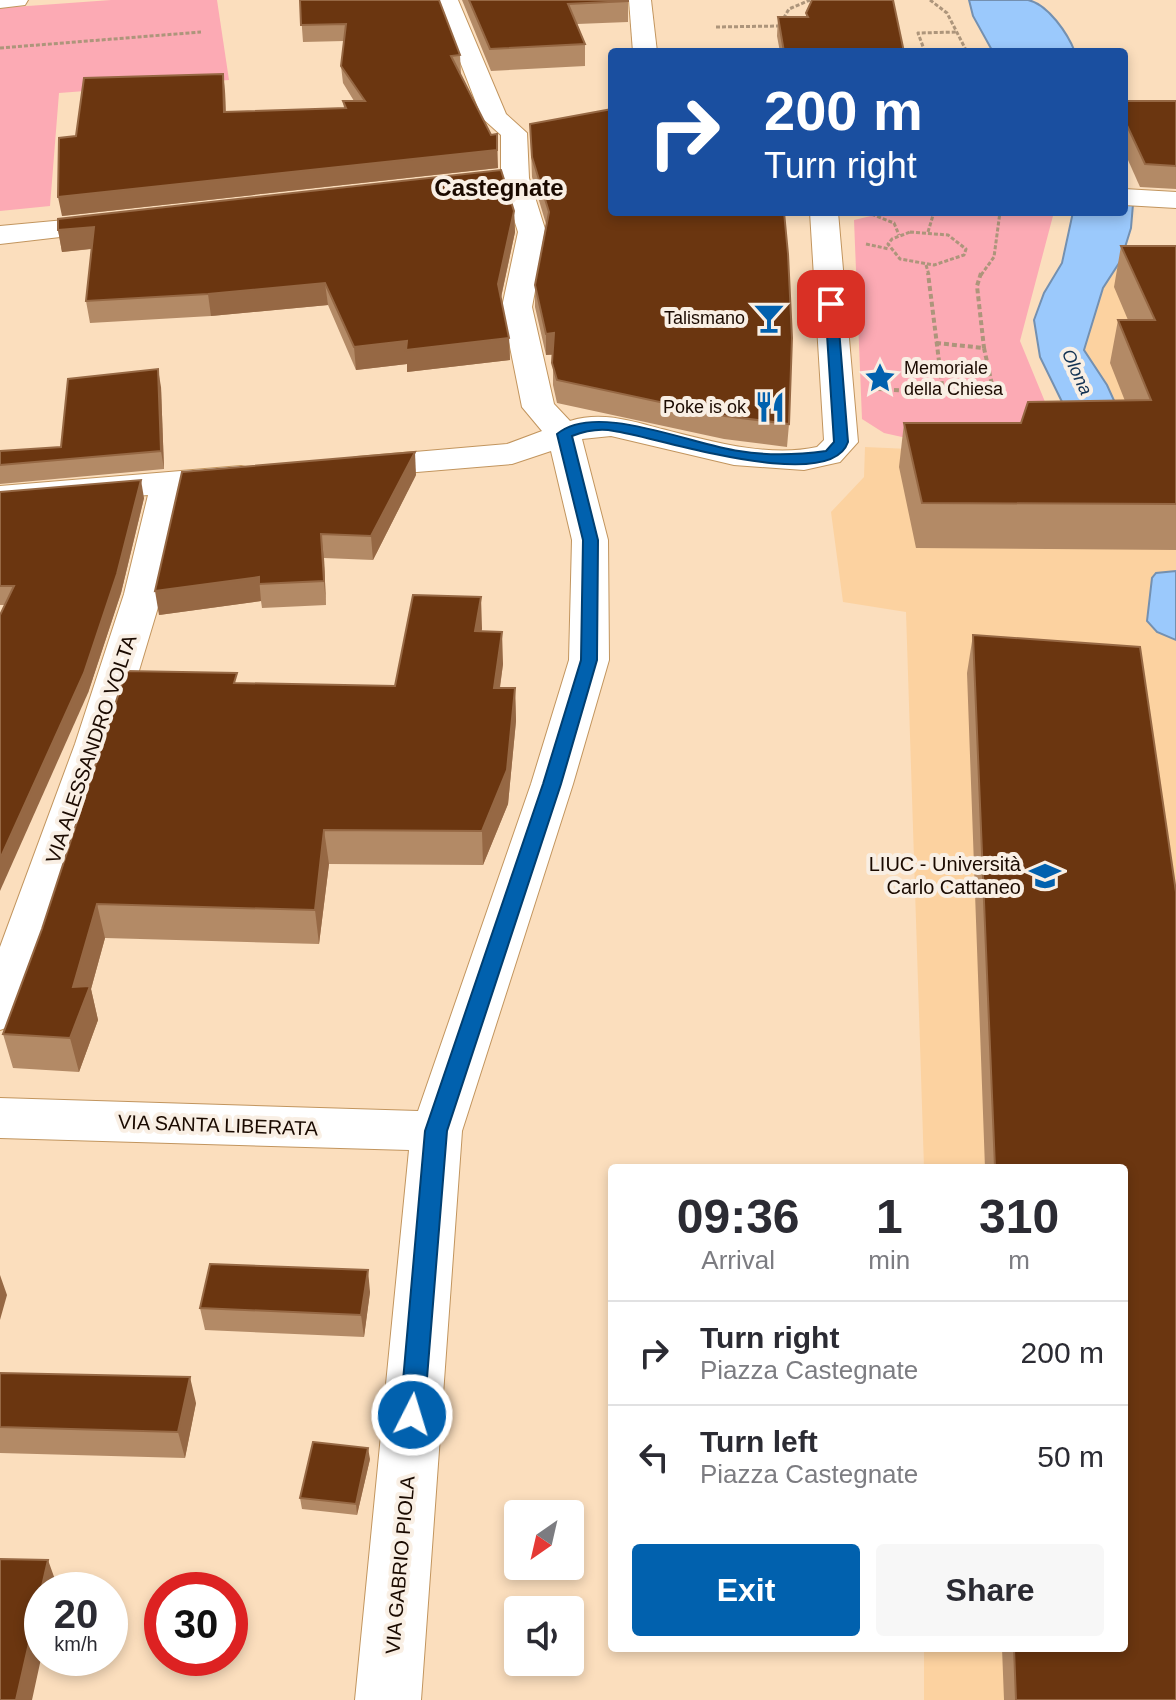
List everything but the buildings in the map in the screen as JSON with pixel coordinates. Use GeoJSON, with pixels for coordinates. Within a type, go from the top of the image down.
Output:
{"type":"FeatureCollection","features":[{"type":"Feature","properties":{"kind":"street"},"geometry":{"type":"LineString","coordinates":[[0,1],[17,0]]}},
{"type":"Feature","properties":{"kind":"street","name":"VIA GABRIO PIOLA"},"geometry":{"type":"LineString","coordinates":[[388,1700],[436,1131],[552,784],[589,660],[590,540],[564,434],[538,407],[517,307],[532,232],[515,178],[528,130],[495,118],[447,0]]}},
{"type":"Feature","properties":{"kind":"street"},"geometry":{"type":"LineString","coordinates":[[640,0],[645,48]]}},
{"type":"Feature","properties":{"kind":"street"},"geometry":{"type":"LineString","coordinates":[[483,182],[515,178]]}},
{"type":"Feature","properties":{"kind":"street"},"geometry":{"type":"LineString","coordinates":[[1131,197],[1176,200]]}},
{"type":"Feature","properties":{"kind":"street"},"geometry":{"type":"LineString","coordinates":[[324,470],[512,454],[584,427],[612,426],[737,455],[788,460],[820,458],[838,449],[841,442],[824,216]]}},
{"type":"Feature","properties":{"kind":"street"},"geometry":{"type":"LineString","coordinates":[[0,235],[142,220]]}},
{"type":"Feature","properties":{"kind":"street"},"geometry":{"type":"LineString","coordinates":[[0,497],[277,473]]}},
{"type":"Feature","properties":{"kind":"street","name":"VIA ALESSANDRO VOLTA"},"geometry":{"type":"LineString","coordinates":[[0,1012],[96,744],[143,594],[168,482]]}},
{"type":"Feature","properties":{"kind":"street","name":"VIA SANTA LIBERATA"},"geometry":{"type":"LineString","coordinates":[[0,1118],[436,1131]]}},
{"type":"Feature","properties":{"kind":"path"},"geometry":{"type":"LineString","coordinates":[[716,27],[779,26],[789,9],[810,0]]}},
{"type":"Feature","properties":{"kind":"path"},"geometry":{"type":"LineString","coordinates":[[930,0],[947,13],[965,48]]}},
{"type":"Feature","properties":{"kind":"path"},"geometry":{"type":"LineString","coordinates":[[0,48],[201,32]]}},
{"type":"Feature","properties":{"kind":"path"},"geometry":{"type":"LineString","coordinates":[[924,48],[918,33],[957,32]]}},
{"type":"Feature","properties":{"kind":"path"},"geometry":{"type":"LineString","coordinates":[[876,216],[894,223],[899,235]]}},
{"type":"Feature","properties":{"kind":"path"},"geometry":{"type":"LineString","coordinates":[[928,232],[933,216]]}},
{"type":"Feature","properties":{"kind":"path"},"geometry":{"type":"LineString","coordinates":[[865,388],[994,394],[984,348],[977,286],[982,271],[994,257],[999,216]]}},
{"type":"Feature","properties":{"kind":"path"},"geometry":{"type":"LineString","coordinates":[[928,232],[956,239],[966,249],[959,259],[950,263],[926,265],[894,255],[888,244],[899,235],[928,232]]}},
{"type":"Feature","properties":{"kind":"path"},"geometry":{"type":"LineString","coordinates":[[926,265],[932,288],[943,393]]}},
{"type":"Feature","properties":{"kind":"path"},"geometry":{"type":"LineString","coordinates":[[936,343],[984,348]]}},
{"type":"Feature","properties":{"kind":"shaded area"},"geometry":{"type":"Polygon","coordinates":[[[111,0],[217,0],[229,80],[59,93],[50,206],[0,211],[0,8],[111,0]]]}},
{"type":"Feature","properties":{"kind":"shaded area"},"geometry":{"type":"Polygon","coordinates":[[[871,216],[1053,216],[1020,341],[1057,431],[902,437],[884,433],[862,419],[854,220],[871,216]]]}},
{"type":"Feature","properties":{"kind":"shaded area","name":"LIUC - Università Carlo Cattaneo"},"geometry":{"type":"Polygon","coordinates":[[[1176,256],[1176,1700],[924,1700],[924,1652],[1128,1652],[1128,1164],[924,1164],[906,612],[843,602],[831,512],[864,477],[865,447],[998,453],[1107,385],[1084,350],[1103,288],[1121,260],[1176,256]]]}},
{"type":"Feature","properties":{"kind":"water"},"geometry":{"type":"Polygon","coordinates":[[[969,0],[1028,0],[1043,7],[1073,48],[991,48],[973,16],[969,0]]]}},
{"type":"Feature","properties":{"kind":"water","name":"Olona"},"geometry":{"type":"Polygon","coordinates":[[[1128,204],[1133,204],[1131,228],[1121,260],[1103,288],[1084,350],[1107,385],[1150,480],[1066,410],[1040,357],[1034,320],[1044,293],[1062,263],[1072,216],[1128,216],[1128,204]]]}},
{"type":"Feature","properties":{"kind":"water"},"geometry":{"type":"Polygon","coordinates":[[[1176,571],[1176,640],[1157,632],[1147,621],[1152,578],[1156,573],[1176,571]]]}},
{"type":"Feature","properties":{"kind":"place","name":"Talismano"},"geometry":{"type":"Point","coordinates":[769,318]}},
{"type":"Feature","properties":{"kind":"place","name":"Memoriale della Chiesa"},"geometry":{"type":"Point","coordinates":[880,378]}},
{"type":"Feature","properties":{"kind":"place","name":"Poke is ok"},"geometry":{"type":"Point","coordinates":[770,407]}},
{"type":"Feature","properties":{"kind":"place","name":"LIUC - Università Carlo Cattaneo"},"geometry":{"type":"Point","coordinates":[1045,876]}},
{"type":"Feature","properties":{"kind":"district","name":"Castegnate"},"geometry":{"type":"Point","coordinates":[499,187]}},
{"type":"Feature","properties":{"kind":"route"},"geometry":{"type":"LineString","coordinates":[[412,1415],[436,1131],[552,784],[589,660],[590,540],[564,434],[584,427],[612,426],[737,455],[788,460],[830,455],[841,442],[831,304]]}}]}
